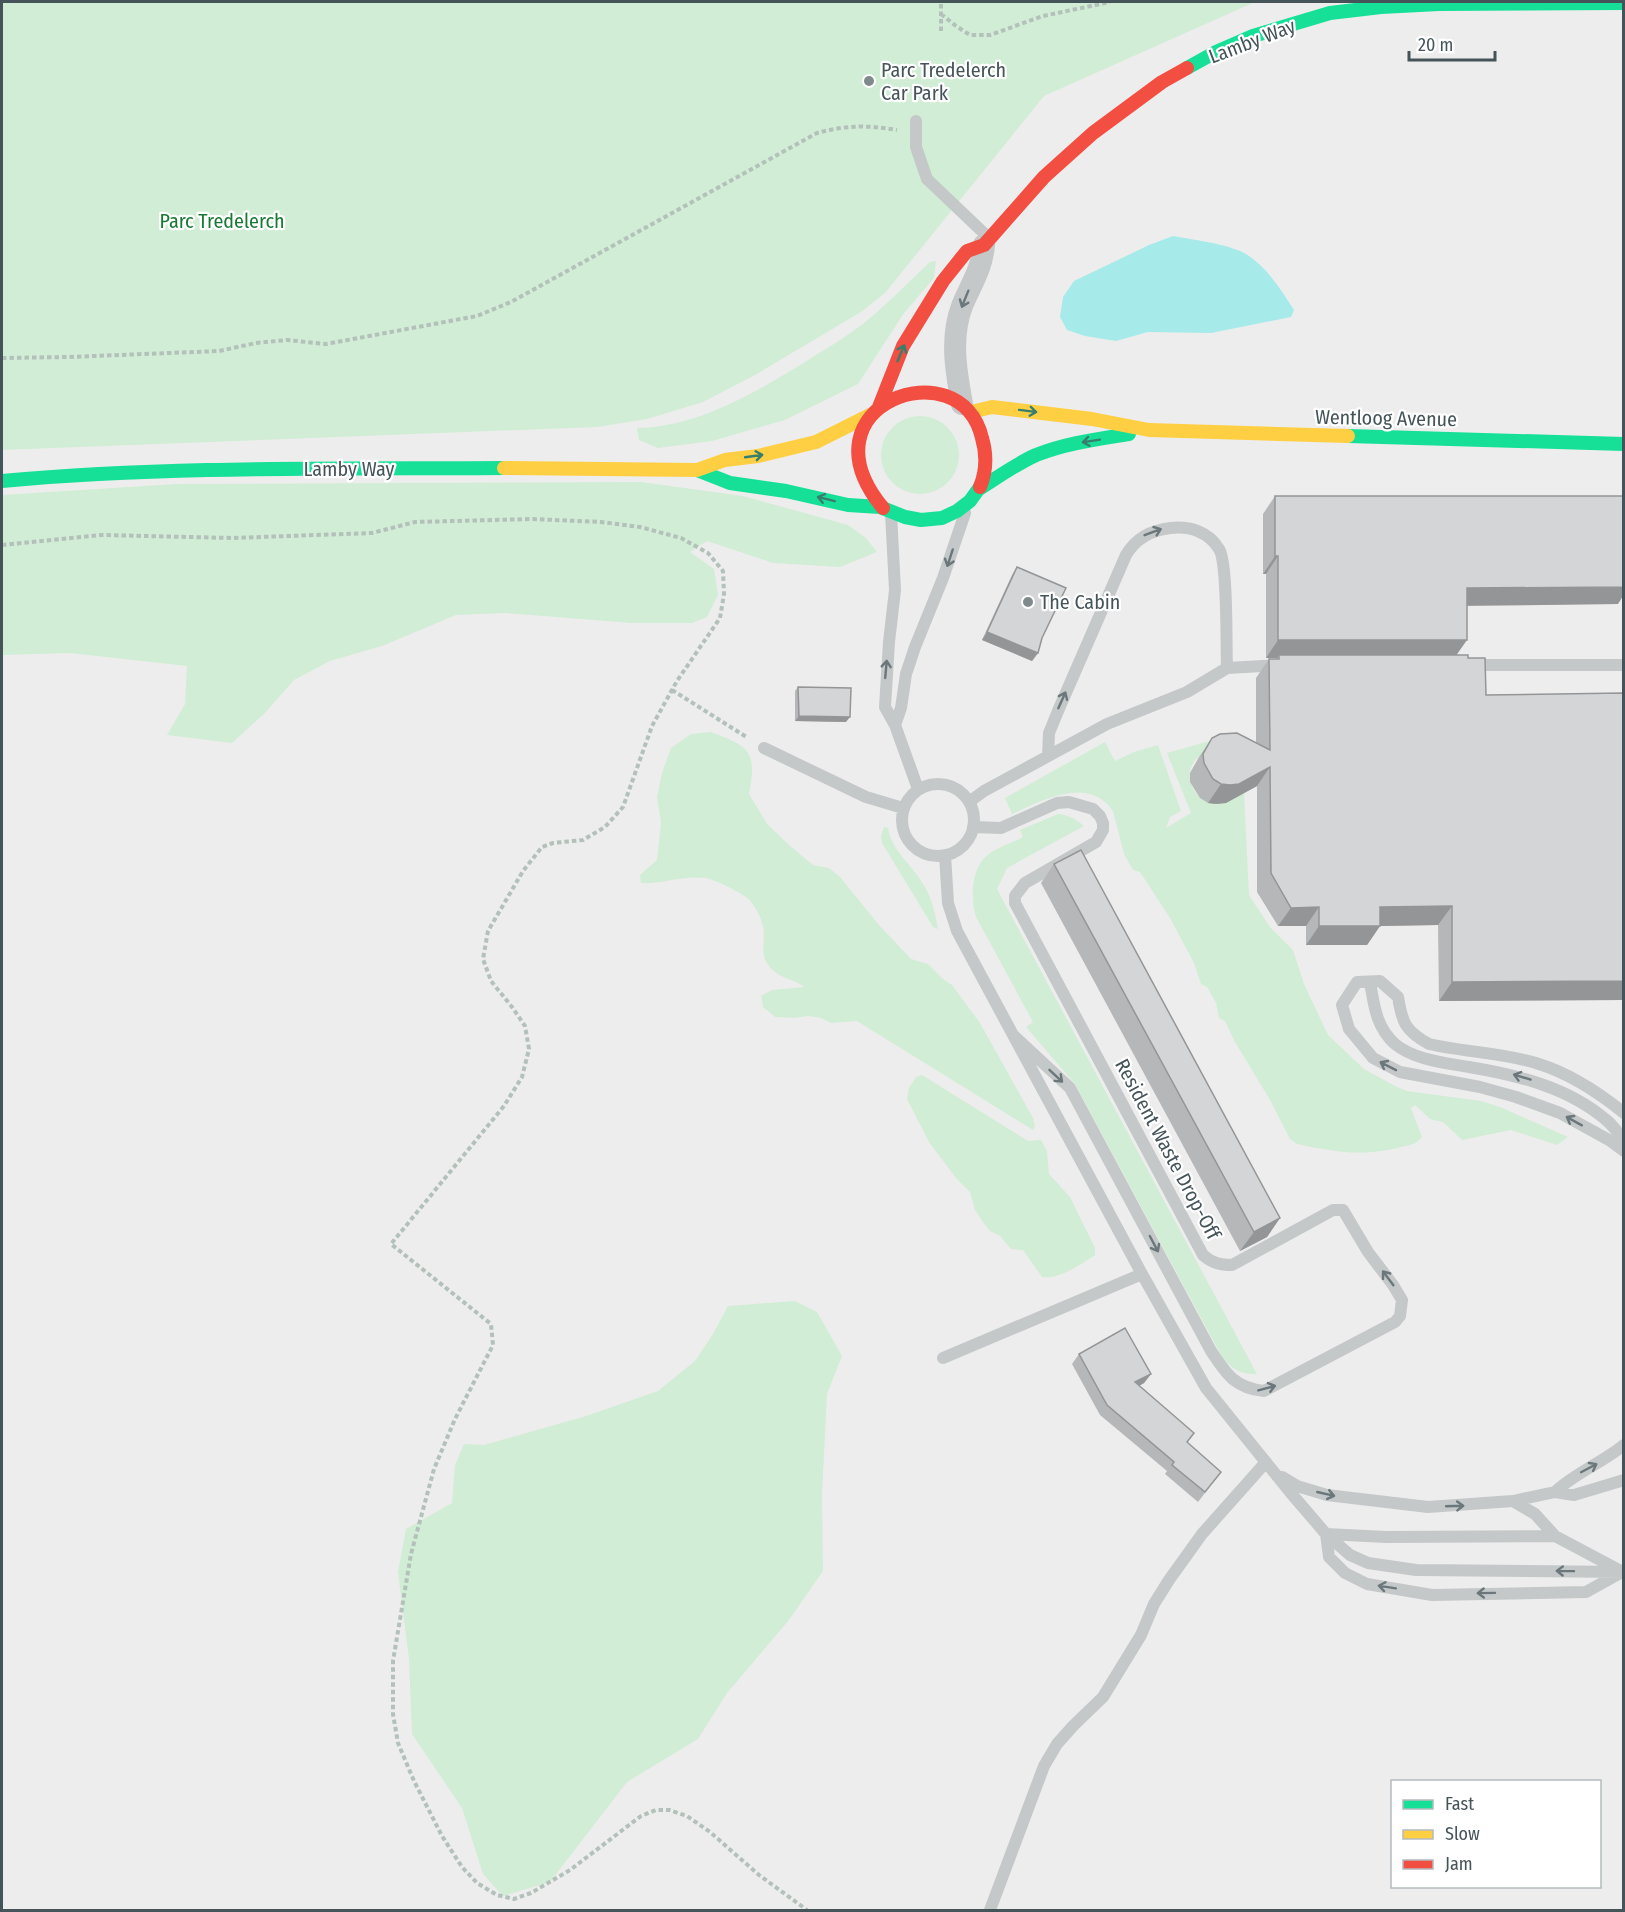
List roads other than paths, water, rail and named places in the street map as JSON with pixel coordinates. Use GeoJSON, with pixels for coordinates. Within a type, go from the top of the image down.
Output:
{"type":"FeatureCollection","features":[{"type":"Feature","properties":{"kind":"street","name":"Lamby Way"},"geometry":{"type":"LineString","coordinates":[[2,481],[58,476],[217,470],[590,468],[698,470],[725,460],[758,456],[816,442],[841,431],[877,410],[903,346],[936,291],[967,251],[986,241],[1044,177],[1093,133],[1162,82],[1214,53],[1253,36],[1330,13],[1439,4],[1623,3]]}},
{"type":"Feature","properties":{"kind":"street","name":"Lamby Way"},"geometry":{"type":"LineString","coordinates":[[966,408],[954,344],[961,309],[983,262],[986,241]]}},
{"type":"Feature","properties":{"kind":"street"},"geometry":{"type":"LineString","coordinates":[[917,391],[942,393],[966,408],[985,437],[987,468],[979,489],[968,502],[951,514],[929,520],[906,518],[887,510],[868,491],[860,473],[858,445],[865,425],[877,410],[897,396],[917,391]]}},
{"type":"Feature","properties":{"kind":"street","name":"Wentloog Avenue"},"geometry":{"type":"LineString","coordinates":[[966,408],[992,407],[1092,419],[1149,430],[1623,444]]}},
{"type":"Feature","properties":{"kind":"street","name":"Wentloog Avenue"},"geometry":{"type":"LineString","coordinates":[[979,489],[1026,460],[1048,451],[1072,444],[1149,430]]}},
{"type":"Feature","properties":{"kind":"street","name":"Lamby Way"},"geometry":{"type":"LineString","coordinates":[[698,470],[724,481],[887,510]]}},
{"type":"Feature","properties":{"kind":"lane"},"geometry":{"type":"LineString","coordinates":[[916,121],[916,147],[927,179],[986,241]]}},
{"type":"Feature","properties":{"kind":"lane"},"geometry":{"type":"LineString","coordinates":[[895,725],[901,708],[906,674],[943,578],[968,502]]}},
{"type":"Feature","properties":{"kind":"lane"},"geometry":{"type":"LineString","coordinates":[[887,510],[895,590],[885,707],[895,725],[918,789]]}},
{"type":"Feature","properties":{"kind":"lane"},"geometry":{"type":"LineString","coordinates":[[1048,756],[1049,732],[1058,711],[1126,555],[1132,545],[1143,536],[1160,529],[1178,527],[1194,529],[1209,537],[1220,550],[1224,575],[1227,669]]}},
{"type":"Feature","properties":{"kind":"lane"},"geometry":{"type":"LineString","coordinates":[[969,802],[984,791],[1130,713],[1187,692],[1227,669],[1294,665]]}},
{"type":"Feature","properties":{"kind":"lane"},"geometry":{"type":"LineString","coordinates":[[1459,665],[1623,665]]}},
{"type":"Feature","properties":{"kind":"lane"},"geometry":{"type":"LineString","coordinates":[[764,748],[866,797],[903,808]]}},
{"type":"Feature","properties":{"kind":"lane"},"geometry":{"type":"LineString","coordinates":[[941,784],[962,793],[969,802],[974,818],[969,837],[963,846],[945,855],[931,855],[919,851],[910,843],[902,826],[903,808],[909,797],[918,789],[941,784]]}},
{"type":"Feature","properties":{"kind":"lane","name":"Resident Waste Drop-Off"},"geometry":{"type":"LineString","coordinates":[[973,826],[1001,828],[1057,803],[1069,802],[1093,809],[1104,823],[1096,842],[1025,883],[1015,896],[1015,903],[1203,1255],[1210,1261],[1221,1265],[1232,1265],[1334,1210],[1343,1210],[1368,1252],[1394,1285],[1402,1300],[1400,1316],[1395,1322],[1264,1391],[1251,1390],[1227,1376],[1211,1351],[1070,1088],[1014,1036]]}},
{"type":"Feature","properties":{"kind":"lane"},"geometry":{"type":"LineString","coordinates":[[945,855],[951,917],[1142,1274],[1206,1388],[1326,1534],[1350,1555],[1385,1567],[1416,1570],[1623,1572]]}},
{"type":"Feature","properties":{"kind":"lane"},"geometry":{"type":"LineString","coordinates":[[1623,1113],[1599,1094],[1566,1074],[1537,1063],[1428,1044],[1415,1037],[1401,1019],[1398,996],[1380,981],[1357,982],[1342,1005],[1349,1029],[1373,1058],[1400,1072],[1480,1087],[1560,1113],[1609,1140],[1623,1151]]}},
{"type":"Feature","properties":{"kind":"lane"},"geometry":{"type":"LineString","coordinates":[[1370,982],[1377,1019],[1396,1044],[1414,1054],[1449,1064],[1516,1075],[1550,1087],[1606,1119],[1623,1140]]}},
{"type":"Feature","properties":{"kind":"lane"},"geometry":{"type":"LineString","coordinates":[[943,1358],[1142,1274]]}},
{"type":"Feature","properties":{"kind":"lane"},"geometry":{"type":"LineString","coordinates":[[1555,1492],[1568,1480],[1600,1463],[1623,1445]]}},
{"type":"Feature","properties":{"kind":"lane"},"geometry":{"type":"LineString","coordinates":[[1270,1466],[1297,1486],[1327,1495],[1428,1507],[1514,1501],[1555,1492],[1574,1496],[1623,1480]]}},
{"type":"Feature","properties":{"kind":"lane"},"geometry":{"type":"LineString","coordinates":[[990,1911],[1044,1766],[1056,1744],[1103,1697],[1141,1635],[1154,1604],[1202,1534],[1270,1466]]}},
{"type":"Feature","properties":{"kind":"lane"},"geometry":{"type":"LineString","coordinates":[[1514,1501],[1535,1514],[1555,1536],[1623,1572]]}},
{"type":"Feature","properties":{"kind":"lane"},"geometry":{"type":"LineString","coordinates":[[1326,1534],[1386,1537],[1555,1536]]}},
{"type":"Feature","properties":{"kind":"lane"},"geometry":{"type":"LineString","coordinates":[[1326,1534],[1329,1557],[1345,1573],[1367,1584],[1432,1595],[1586,1592],[1623,1572]]}},
{"type":"Feature","properties":{"kind":"water"},"geometry":{"type":"Polygon","coordinates":[[[1173,236],[1223,245],[1249,256],[1262,267],[1279,288],[1294,310],[1291,317],[1211,333],[1148,332],[1116,341],[1085,336],[1067,330],[1060,317],[1063,297],[1074,281],[1173,236]]]}},
{"type":"Feature","properties":{"kind":"place","name":"Parc Tredelerch Car Park"},"geometry":{"type":"Point","coordinates":[869,81]}},
{"type":"Feature","properties":{"kind":"place","name":"The Cabin"},"geometry":{"type":"Point","coordinates":[1028,602]}},
{"type":"Feature","properties":{"kind":"park label","name":"Parc Tredelerch"},"geometry":{"type":"Point","coordinates":[222,221]}}]}
